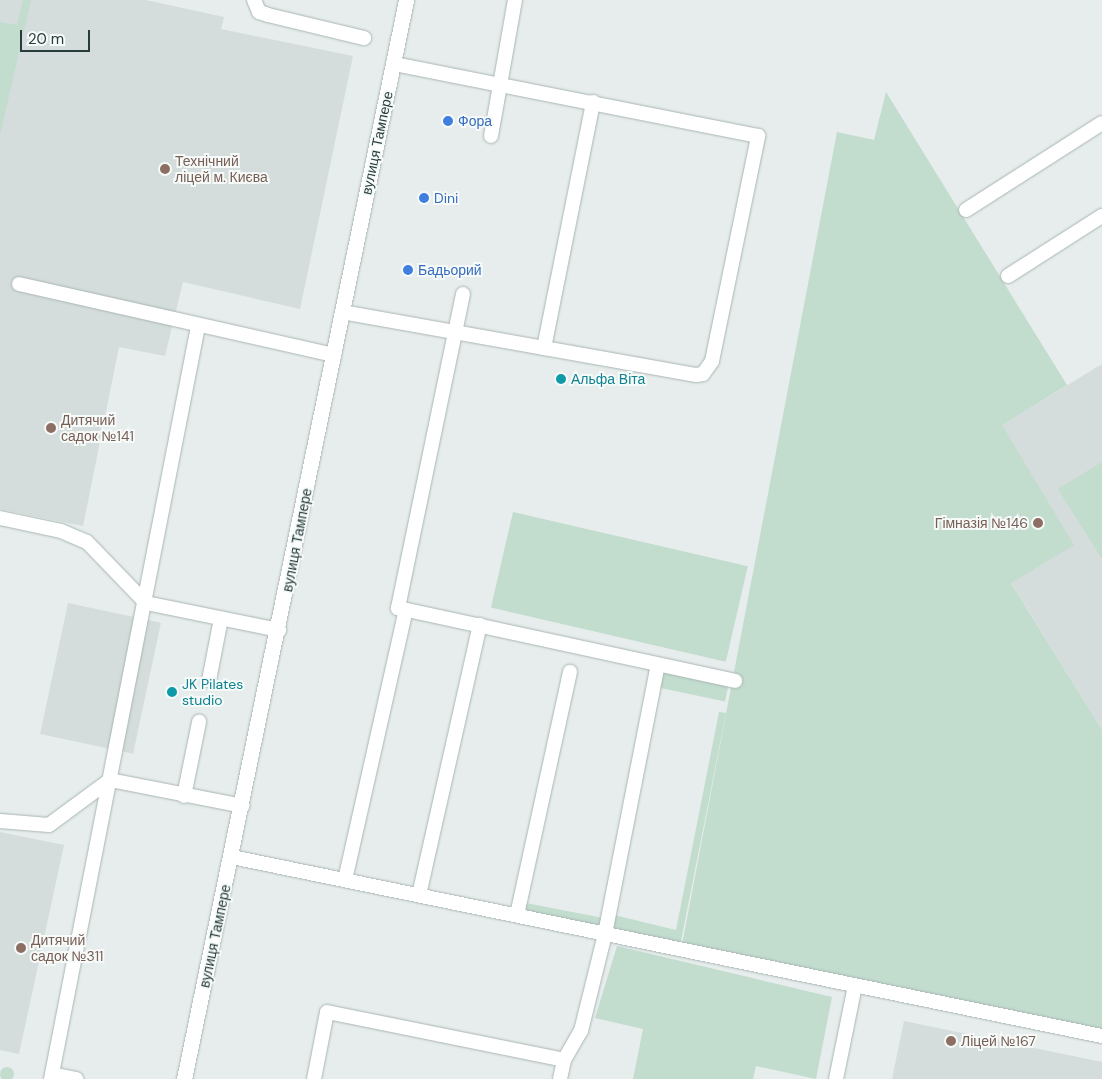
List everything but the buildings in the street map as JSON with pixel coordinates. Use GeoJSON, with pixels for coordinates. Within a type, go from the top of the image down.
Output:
{"type":"FeatureCollection","features":[{"type":"Feature","properties":{"kind":"street","name":"вулиця Тампере"},"geometry":{"type":"LineString","coordinates":[[184,1079],[279,630],[406,0]]}},
{"type":"Feature","properties":{"kind":"lane"},"geometry":{"type":"LineString","coordinates":[[254,0],[259,12],[364,38]]}},
{"type":"Feature","properties":{"kind":"lane"},"geometry":{"type":"LineString","coordinates":[[491,136],[515,0]]}},
{"type":"Feature","properties":{"kind":"lane"},"geometry":{"type":"LineString","coordinates":[[342,312],[696,375],[708,369],[758,136],[393,64]]}},
{"type":"Feature","properties":{"kind":"lane"},"geometry":{"type":"LineString","coordinates":[[544,348],[593,102]]}},
{"type":"Feature","properties":{"kind":"lane"},"geometry":{"type":"LineString","coordinates":[[966,210],[1102,123]]}},
{"type":"Feature","properties":{"kind":"lane"},"geometry":{"type":"LineString","coordinates":[[1008,276],[1102,216]]}},
{"type":"Feature","properties":{"kind":"lane"},"geometry":{"type":"LineString","coordinates":[[19,284],[198,326],[334,354]]}},
{"type":"Feature","properties":{"kind":"lane"},"geometry":{"type":"LineString","coordinates":[[463,294],[398,608],[658,666],[735,681]]}},
{"type":"Feature","properties":{"kind":"lane"},"geometry":{"type":"LineString","coordinates":[[76,1079],[51,1076],[146,603],[198,326]]}},
{"type":"Feature","properties":{"kind":"lane"},"geometry":{"type":"LineString","coordinates":[[0,518],[61,531],[87,542],[146,603],[279,630]]}},
{"type":"Feature","properties":{"kind":"lane"},"geometry":{"type":"LineString","coordinates":[[345,880],[406,610]]}},
{"type":"Feature","properties":{"kind":"lane"},"geometry":{"type":"LineString","coordinates":[[208,680],[221,619]]}},
{"type":"Feature","properties":{"kind":"lane"},"geometry":{"type":"LineString","coordinates":[[419,895],[480,625]]}},
{"type":"Feature","properties":{"kind":"lane"},"geometry":{"type":"LineString","coordinates":[[560,1079],[564,1060],[582,1031],[605,934],[658,666]]}},
{"type":"Feature","properties":{"kind":"lane"},"geometry":{"type":"LineString","coordinates":[[517,916],[570,672]]}},
{"type":"Feature","properties":{"kind":"lane"},"geometry":{"type":"LineString","coordinates":[[184,796],[199,722]]}},
{"type":"Feature","properties":{"kind":"lane"},"geometry":{"type":"LineString","coordinates":[[0,821],[49,825],[110,780],[242,806]]}},
{"type":"Feature","properties":{"kind":"lane"},"geometry":{"type":"LineString","coordinates":[[232,857],[1102,1036]]}},
{"type":"Feature","properties":{"kind":"lane"},"geometry":{"type":"LineString","coordinates":[[836,1079],[855,986]]}},
{"type":"Feature","properties":{"kind":"lane"},"geometry":{"type":"LineString","coordinates":[[314,1079],[327,1012],[564,1060]]}},
{"type":"Feature","properties":{"kind":"shaded area","name":"Технічний ліцей м. Києва"},"geometry":{"type":"Polygon","coordinates":[[[0,0],[146,0],[224,17],[221,29],[353,56],[300,309],[183,282],[165,356],[119,347],[83,526],[0,509],[0,0]]]}},
{"type":"Feature","properties":{"kind":"shaded area","name":"Гімназія №146"},"geometry":{"type":"Polygon","coordinates":[[[1102,364],[1102,730],[938,464],[1102,364]]]}},
{"type":"Feature","properties":{"kind":"shaded area"},"geometry":{"type":"Polygon","coordinates":[[[68,603],[161,623],[133,754],[40,734],[68,603]]]}},
{"type":"Feature","properties":{"kind":"shaded area","name":"Дитячий садок №311"},"geometry":{"type":"Polygon","coordinates":[[[0,832],[64,845],[19,1054],[0,1050],[0,832]]]}},
{"type":"Feature","properties":{"kind":"shaded area","name":"Ліцей №167"},"geometry":{"type":"Polygon","coordinates":[[[904,1021],[1102,1062],[1102,1079],[892,1079],[904,1021]]]}},
{"type":"Feature","properties":{"kind":"green space"},"geometry":{"type":"Polygon","coordinates":[[[23,0],[31,0],[0,135],[0,22],[17,25],[23,0]]]}},
{"type":"Feature","properties":{"kind":"green space"},"geometry":{"type":"Polygon","coordinates":[[[886,92],[1067,385],[1002,425],[1074,545],[1011,583],[1102,730],[1102,1038],[681,950],[837,132],[874,140],[886,92]]]}},
{"type":"Feature","properties":{"kind":"green space"},"geometry":{"type":"Polygon","coordinates":[[[1102,462],[1102,559],[1058,489],[1102,462]]]}},
{"type":"Feature","properties":{"kind":"green space"},"geometry":{"type":"Polygon","coordinates":[[[513,512],[748,566],[726,662],[491,607],[513,512]]]}},
{"type":"Feature","properties":{"kind":"green space"},"geometry":{"type":"Polygon","coordinates":[[[663,671],[729,685],[725,702],[659,688],[663,671]]]}},
{"type":"Feature","properties":{"kind":"green space"},"geometry":{"type":"Polygon","coordinates":[[[719,712],[726,713],[680,946],[614,930],[614,915],[676,930],[719,712]]]}},
{"type":"Feature","properties":{"kind":"green space"},"geometry":{"type":"Polygon","coordinates":[[[526,903],[605,918],[602,929],[524,914],[526,903]]]}},
{"type":"Feature","properties":{"kind":"green space"},"geometry":{"type":"Polygon","coordinates":[[[617,946],[832,997],[816,1079],[756,1066],[753,1079],[633,1079],[643,1029],[595,1018],[617,946]]]}},
{"type":"Feature","properties":{"kind":"green space"},"geometry":{"type":"Polygon","coordinates":[[[7,1067],[12,1069],[14,1074],[12,1079],[7,1081],[2,1079],[0,1074],[2,1069],[7,1067]]]}},
{"type":"Feature","properties":{"kind":"place","name":"Фора"},"geometry":{"type":"Point","coordinates":[448,121]}},
{"type":"Feature","properties":{"kind":"place","name":"Технічний ліцей м. Києва"},"geometry":{"type":"Point","coordinates":[165,169]}},
{"type":"Feature","properties":{"kind":"place","name":"Dini"},"geometry":{"type":"Point","coordinates":[424,198]}},
{"type":"Feature","properties":{"kind":"place","name":"Бадьорий"},"geometry":{"type":"Point","coordinates":[408,270]}},
{"type":"Feature","properties":{"kind":"place","name":"Альфа Віта"},"geometry":{"type":"Point","coordinates":[561,379]}},
{"type":"Feature","properties":{"kind":"place","name":"Дитячий садок №141"},"geometry":{"type":"Point","coordinates":[51,428]}},
{"type":"Feature","properties":{"kind":"place","name":"Гімназія №146"},"geometry":{"type":"Point","coordinates":[1038,523]}},
{"type":"Feature","properties":{"kind":"place","name":"JK Pilates studio"},"geometry":{"type":"Point","coordinates":[172,692]}},
{"type":"Feature","properties":{"kind":"place","name":"Дитячий садок №311"},"geometry":{"type":"Point","coordinates":[21,948]}},
{"type":"Feature","properties":{"kind":"place","name":"Ліцей №167"},"geometry":{"type":"Point","coordinates":[951,1041]}}]}
